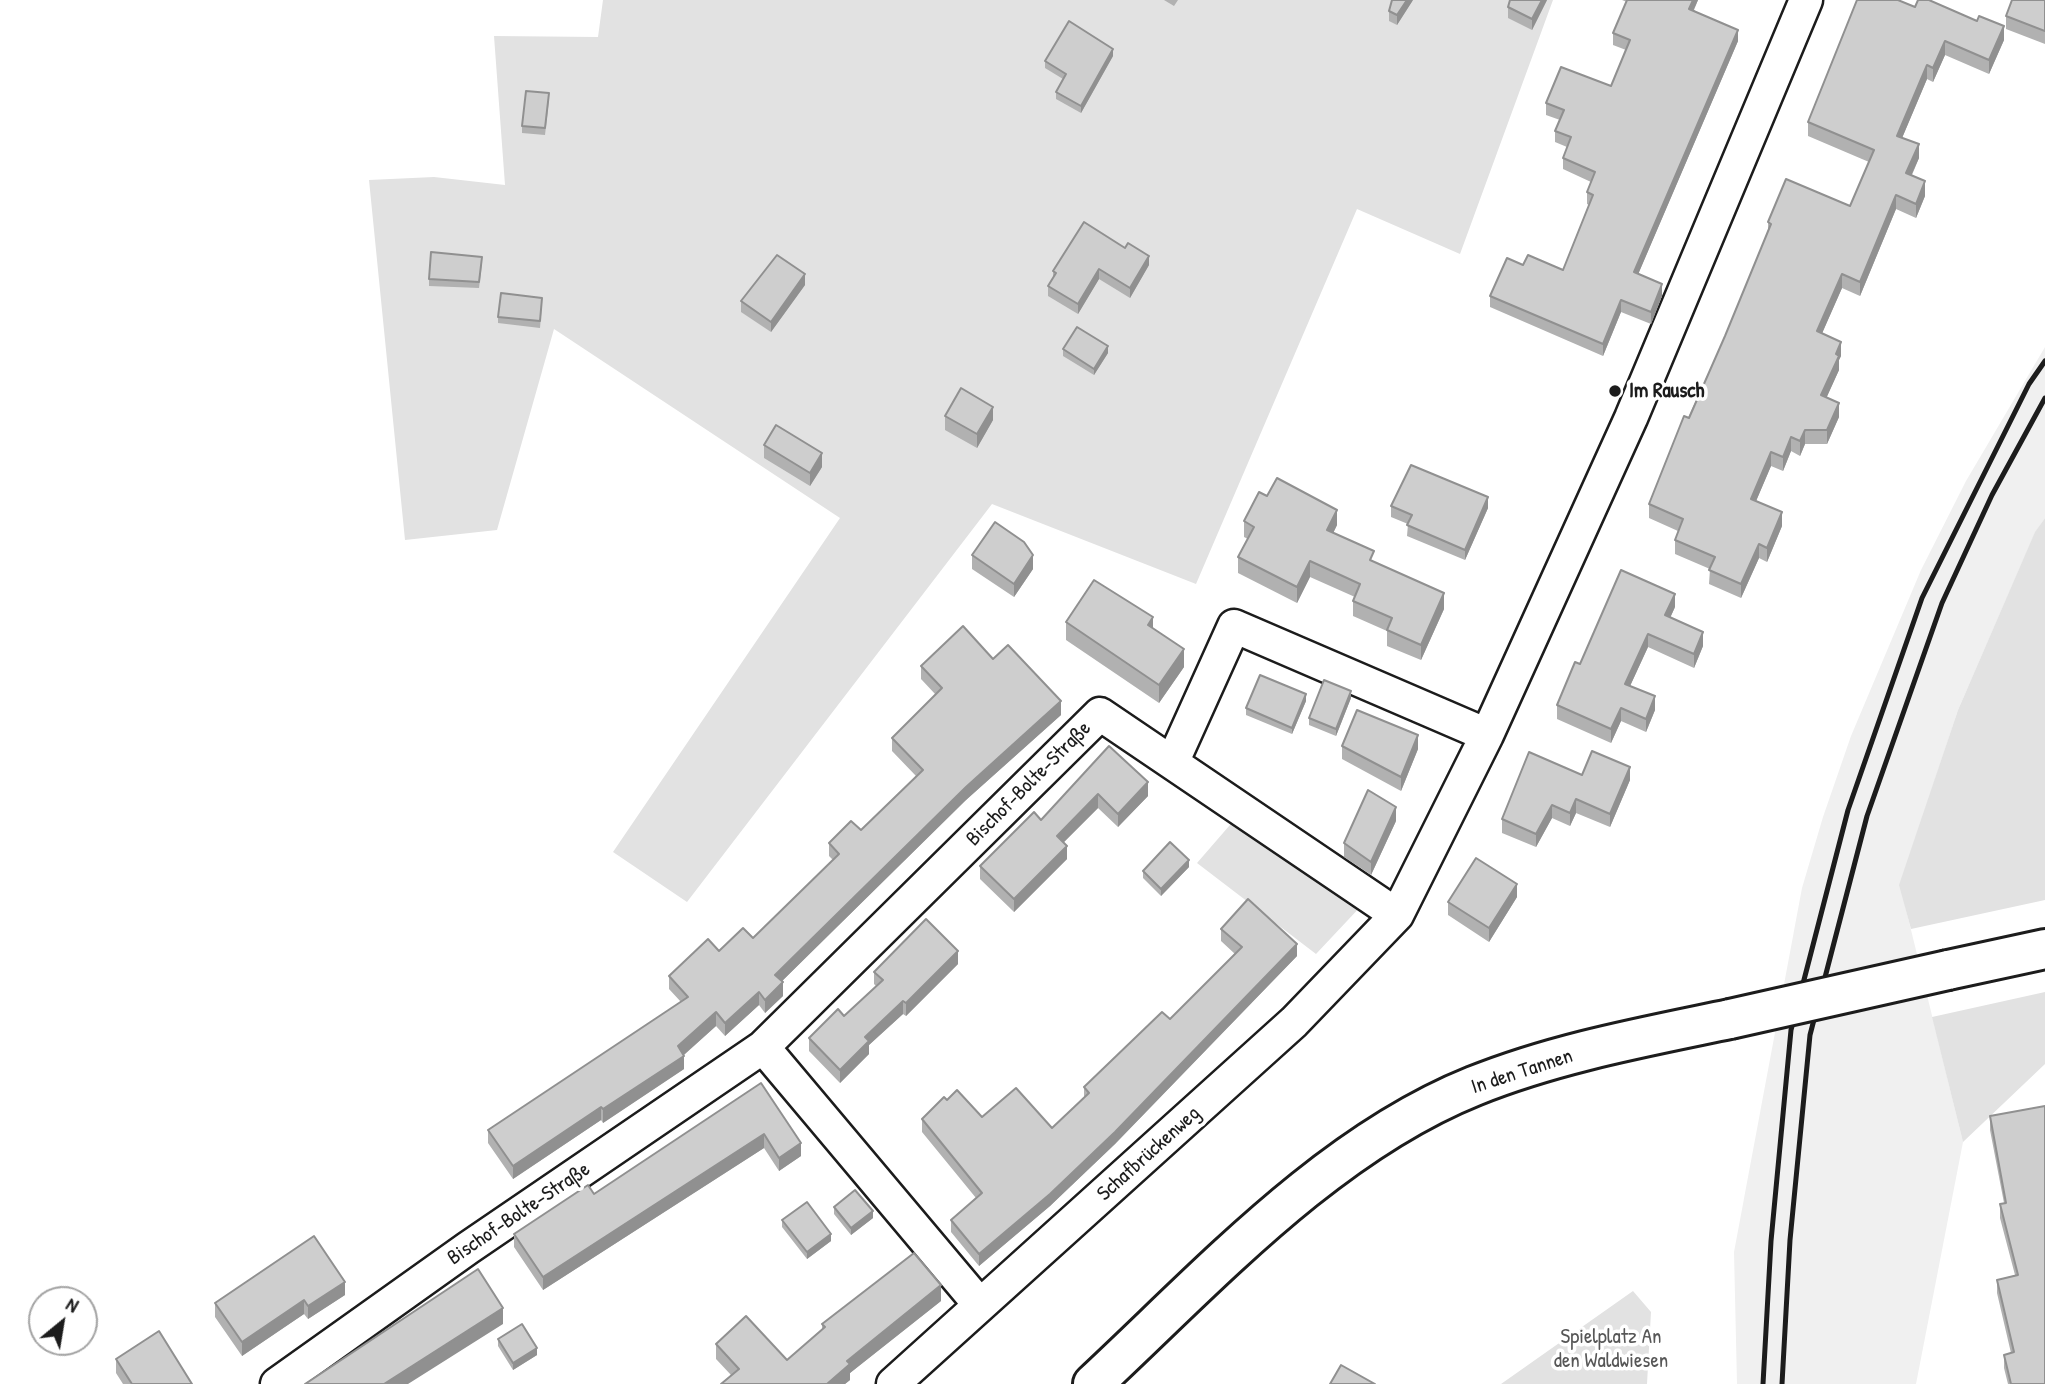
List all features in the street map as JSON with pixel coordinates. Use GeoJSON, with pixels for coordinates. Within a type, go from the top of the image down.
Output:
{"type":"FeatureCollection","features":[{"type":"Feature","properties":{"kind":"street"},"geometry":{"type":"LineString","coordinates":[[1397,915],[1487,734],[1631,418],[1806,0]]}},
{"type":"Feature","properties":{"kind":"street"},"geometry":{"type":"LineString","coordinates":[[1173,761],[1234,626],[1487,734]]}},
{"type":"Feature","properties":{"kind":"street","name":"Bischof-Bolte-Straße"},"geometry":{"type":"LineString","coordinates":[[277,1384],[457,1256],[763,1047],[1100,714],[1397,915]]}},
{"type":"Feature","properties":{"kind":"street","name":"Schafbrückenweg"},"geometry":{"type":"LineString","coordinates":[[893,1384],[1275,1039],[1397,915]]}},
{"type":"Feature","properties":{"kind":"street","name":"In den Tannen"},"geometry":{"type":"LineString","coordinates":[[1093,1384],[1263,1226],[1363,1146],[1473,1087],[1540,1063],[1608,1045],[2045,949]]}},
{"type":"Feature","properties":{"kind":"street"},"geometry":{"type":"LineString","coordinates":[[763,1047],[980,1305]]}},
{"type":"Feature","properties":{"kind":"shaded area"},"geometry":{"type":"Polygon","coordinates":[[[2045,347],[2045,518],[2035,533],[1958,710],[1900,885],[1963,1142],[1916,1384],[1737,1384],[1734,1252],[1802,888],[1823,817],[1851,736],[1921,570],[1966,481],[2045,347]]]}},
{"type":"Feature","properties":{"kind":"green space"},"geometry":{"type":"Polygon","coordinates":[[[603,0],[1553,0],[1460,254],[1357,209],[1196,584],[992,504],[687,902],[613,852],[840,518],[554,329],[497,530],[405,540],[369,180],[434,177],[505,185],[494,36],[598,37],[603,0]]]}},
{"type":"Feature","properties":{"kind":"green space"},"geometry":{"type":"Polygon","coordinates":[[[2045,518],[2045,900],[1911,929],[1899,885],[1958,710],[2035,532],[2045,518]]]}},
{"type":"Feature","properties":{"kind":"green space"},"geometry":{"type":"Polygon","coordinates":[[[1236,818],[1363,904],[1316,954],[1197,863],[1236,818]]]}},
{"type":"Feature","properties":{"kind":"green space"},"geometry":{"type":"Polygon","coordinates":[[[2045,992],[2045,1064],[1963,1142],[1932,1017],[2045,992]]]}},
{"type":"Feature","properties":{"kind":"green space","name":"Spielplatz An den Waldwiesen"},"geometry":{"type":"Polygon","coordinates":[[[1633,1291],[1651,1312],[1647,1384],[1501,1384],[1633,1291]]]}},
{"type":"Feature","properties":{"kind":"building"},"geometry":{"type":"Polygon","coordinates":[[[1392,0],[1407,0],[1397,15],[1389,11],[1392,0]]]}},
{"type":"Feature","properties":{"kind":"building"},"geometry":{"type":"Polygon","coordinates":[[[1510,0],[1542,0],[1532,19],[1508,7],[1510,0]]]}},
{"type":"Feature","properties":{"kind":"building"},"geometry":{"type":"Polygon","coordinates":[[[1627,0],[1693,0],[1689,9],[1738,30],[1634,272],[1662,284],[1651,312],[1621,300],[1603,344],[1490,296],[1507,258],[1523,265],[1528,255],[1563,270],[1593,195],[1587,192],[1595,172],[1563,158],[1571,137],[1555,131],[1564,110],[1546,103],[1561,67],[1611,86],[1630,40],[1613,33],[1627,0]]]}},
{"type":"Feature","properties":{"kind":"building"},"geometry":{"type":"Polygon","coordinates":[[[1857,0],[1898,0],[1915,7],[1918,0],[1929,0],[1977,21],[1979,16],[2004,26],[1989,60],[1945,41],[1933,68],[1927,65],[1897,136],[1919,144],[1906,173],[1925,181],[1916,204],[1896,195],[1860,282],[1842,274],[1817,331],[1841,342],[1836,354],[1839,356],[1821,395],[1839,403],[1827,430],[1805,430],[1800,441],[1791,437],[1783,457],[1771,452],[1751,499],[1782,512],[1767,548],[1759,544],[1741,584],[1709,570],[1715,557],[1675,540],[1683,519],[1649,504],[1684,416],[1689,418],[1725,336],[1771,224],[1768,222],[1786,179],[1850,206],[1874,150],[1808,122],[1857,0]]]}},
{"type":"Feature","properties":{"kind":"building"},"geometry":{"type":"Polygon","coordinates":[[[2012,0],[2045,0],[2045,31],[2006,16],[2012,0]]]}},
{"type":"Feature","properties":{"kind":"building"},"geometry":{"type":"Polygon","coordinates":[[[1069,21],[1113,49],[1081,106],[1056,92],[1066,74],[1045,61],[1069,21]]]}},
{"type":"Feature","properties":{"kind":"building"},"geometry":{"type":"Polygon","coordinates":[[[526,91],[549,93],[545,128],[522,126],[526,91]]]}},
{"type":"Feature","properties":{"kind":"building"},"geometry":{"type":"Polygon","coordinates":[[[1084,222],[1125,248],[1128,243],[1149,256],[1130,288],[1099,269],[1078,304],[1048,286],[1056,273],[1053,271],[1084,222]]]}},
{"type":"Feature","properties":{"kind":"building"},"geometry":{"type":"Polygon","coordinates":[[[431,252],[482,257],[479,282],[429,279],[431,252]]]}},
{"type":"Feature","properties":{"kind":"building"},"geometry":{"type":"Polygon","coordinates":[[[777,255],[805,274],[771,322],[741,301],[777,255]]]}},
{"type":"Feature","properties":{"kind":"building"},"geometry":{"type":"Polygon","coordinates":[[[501,293],[542,298],[540,321],[498,317],[501,293]]]}},
{"type":"Feature","properties":{"kind":"building"},"geometry":{"type":"Polygon","coordinates":[[[1077,327],[1108,346],[1094,369],[1063,349],[1077,327]]]}},
{"type":"Feature","properties":{"kind":"building"},"geometry":{"type":"Polygon","coordinates":[[[961,388],[993,407],[977,434],[945,416],[961,388]]]}},
{"type":"Feature","properties":{"kind":"building"},"geometry":{"type":"Polygon","coordinates":[[[776,425],[822,453],[810,473],[764,445],[776,425]]]}},
{"type":"Feature","properties":{"kind":"building"},"geometry":{"type":"Polygon","coordinates":[[[1411,465],[1488,497],[1465,550],[1407,525],[1412,515],[1391,506],[1411,465]]]}},
{"type":"Feature","properties":{"kind":"building"},"geometry":{"type":"Polygon","coordinates":[[[1277,478],[1337,510],[1327,530],[1374,551],[1370,560],[1444,593],[1421,645],[1387,630],[1392,618],[1353,601],[1360,584],[1310,561],[1297,587],[1238,557],[1254,527],[1244,521],[1259,492],[1267,496],[1277,478]]]}},
{"type":"Feature","properties":{"kind":"building"},"geometry":{"type":"Polygon","coordinates":[[[995,522],[1024,542],[1033,555],[1014,584],[972,555],[995,522]]]}},
{"type":"Feature","properties":{"kind":"building"},"geometry":{"type":"Polygon","coordinates":[[[1621,570],[1675,594],[1665,615],[1703,632],[1694,654],[1648,634],[1625,684],[1655,696],[1646,719],[1621,708],[1611,729],[1557,705],[1575,662],[1580,664],[1621,570]]]}},
{"type":"Feature","properties":{"kind":"building"},"geometry":{"type":"Polygon","coordinates":[[[1094,580],[1153,617],[1148,625],[1184,649],[1159,685],[1066,622],[1094,580]]]}},
{"type":"Feature","properties":{"kind":"building"},"geometry":{"type":"Polygon","coordinates":[[[963,626],[993,659],[1008,645],[1061,701],[966,787],[775,975],[783,982],[765,1000],[759,992],[725,1023],[716,1012],[678,1046],[684,1056],[513,1166],[488,1130],[688,997],[669,976],[708,939],[719,951],[743,928],[753,938],[839,854],[829,843],[851,821],[861,830],[923,770],[892,738],[942,688],[921,666],[963,626]]]}},
{"type":"Feature","properties":{"kind":"building"},"geometry":{"type":"Polygon","coordinates":[[[1260,675],[1306,694],[1292,728],[1246,708],[1260,675]]]}},
{"type":"Feature","properties":{"kind":"building"},"geometry":{"type":"Polygon","coordinates":[[[1324,680],[1351,691],[1336,729],[1309,718],[1324,680]]]}},
{"type":"Feature","properties":{"kind":"building"},"geometry":{"type":"Polygon","coordinates":[[[1357,710],[1418,735],[1401,777],[1342,746],[1357,710]]]}},
{"type":"Feature","properties":{"kind":"building"},"geometry":{"type":"Polygon","coordinates":[[[1109,746],[1148,782],[1118,814],[1098,794],[1057,836],[1067,846],[1014,899],[980,866],[1034,812],[1041,820],[1109,746]]]}},
{"type":"Feature","properties":{"kind":"building"},"geometry":{"type":"Polygon","coordinates":[[[1592,751],[1630,767],[1610,814],[1576,799],[1570,813],[1552,805],[1536,834],[1502,819],[1529,752],[1582,775],[1592,751]]]}},
{"type":"Feature","properties":{"kind":"building"},"geometry":{"type":"Polygon","coordinates":[[[1368,790],[1396,807],[1371,862],[1344,843],[1368,790]]]}},
{"type":"Feature","properties":{"kind":"building"},"geometry":{"type":"Polygon","coordinates":[[[1170,842],[1189,860],[1161,889],[1143,871],[1170,842]]]}},
{"type":"Feature","properties":{"kind":"building"},"geometry":{"type":"Polygon","coordinates":[[[1476,858],[1517,884],[1489,928],[1448,902],[1476,858]]]}},
{"type":"Feature","properties":{"kind":"building"},"geometry":{"type":"Polygon","coordinates":[[[1248,899],[1297,944],[1115,1132],[1050,1194],[979,1254],[951,1220],[982,1193],[922,1119],[944,1097],[947,1100],[957,1090],[982,1117],[1016,1088],[1052,1128],[1089,1093],[1084,1087],[1162,1012],[1170,1019],[1242,947],[1221,929],[1248,899]]]}},
{"type":"Feature","properties":{"kind":"building"},"geometry":{"type":"Polygon","coordinates":[[[926,919],[958,951],[906,1003],[903,1001],[865,1037],[869,1041],[840,1070],[809,1038],[838,1009],[844,1016],[883,980],[874,972],[926,919]]]}},
{"type":"Feature","properties":{"kind":"building"},"geometry":{"type":"Polygon","coordinates":[[[761,1083],[801,1143],[779,1158],[764,1134],[543,1277],[514,1234],[588,1185],[594,1194],[761,1083]]]}},
{"type":"Feature","properties":{"kind":"building"},"geometry":{"type":"Polygon","coordinates":[[[2045,1106],[2045,1384],[2011,1384],[2004,1355],[2014,1352],[1997,1280],[2018,1275],[2000,1204],[2006,1203],[1990,1116],[2045,1106]]]}},
{"type":"Feature","properties":{"kind":"building"},"geometry":{"type":"Polygon","coordinates":[[[855,1190],[873,1211],[851,1228],[834,1207],[855,1190]]]}},
{"type":"Feature","properties":{"kind":"building"},"geometry":{"type":"Polygon","coordinates":[[[807,1202],[831,1234],[807,1252],[782,1220],[807,1202]]]}},
{"type":"Feature","properties":{"kind":"building"},"geometry":{"type":"Polygon","coordinates":[[[314,1236],[345,1282],[308,1306],[304,1300],[242,1342],[215,1303],[314,1236]]]}},
{"type":"Feature","properties":{"kind":"building"},"geometry":{"type":"Polygon","coordinates":[[[914,1253],[941,1285],[847,1361],[850,1364],[827,1384],[721,1384],[739,1369],[716,1344],[746,1316],[787,1360],[825,1327],[822,1324],[914,1253]]]}},
{"type":"Feature","properties":{"kind":"building"},"geometry":{"type":"Polygon","coordinates":[[[478,1269],[503,1308],[384,1384],[305,1384],[478,1269]]]}},
{"type":"Feature","properties":{"kind":"building"},"geometry":{"type":"Polygon","coordinates":[[[522,1324],[537,1348],[513,1363],[498,1339],[522,1324]]]}},
{"type":"Feature","properties":{"kind":"building"},"geometry":{"type":"Polygon","coordinates":[[[159,1331],[192,1384],[132,1384],[116,1359],[159,1331]]]}},
{"type":"Feature","properties":{"kind":"building"},"geometry":{"type":"Polygon","coordinates":[[[1341,1365],[1375,1384],[1330,1384],[1341,1365]]]}},
{"type":"Feature","properties":{"kind":"railway"},"geometry":{"type":"LineString","coordinates":[[1763,1384],[1771,1241],[1791,1030],[1848,810],[1922,598],[2029,384],[2045,361]]}},
{"type":"Feature","properties":{"kind":"railway"},"geometry":{"type":"LineString","coordinates":[[1782,1384],[1790,1240],[1810,1035],[1867,816],[1942,603],[1992,495],[2045,398]]}},
{"type":"Feature","properties":{"kind":"place","name":"Im Rausch"},"geometry":{"type":"Point","coordinates":[1615,391]}}]}
